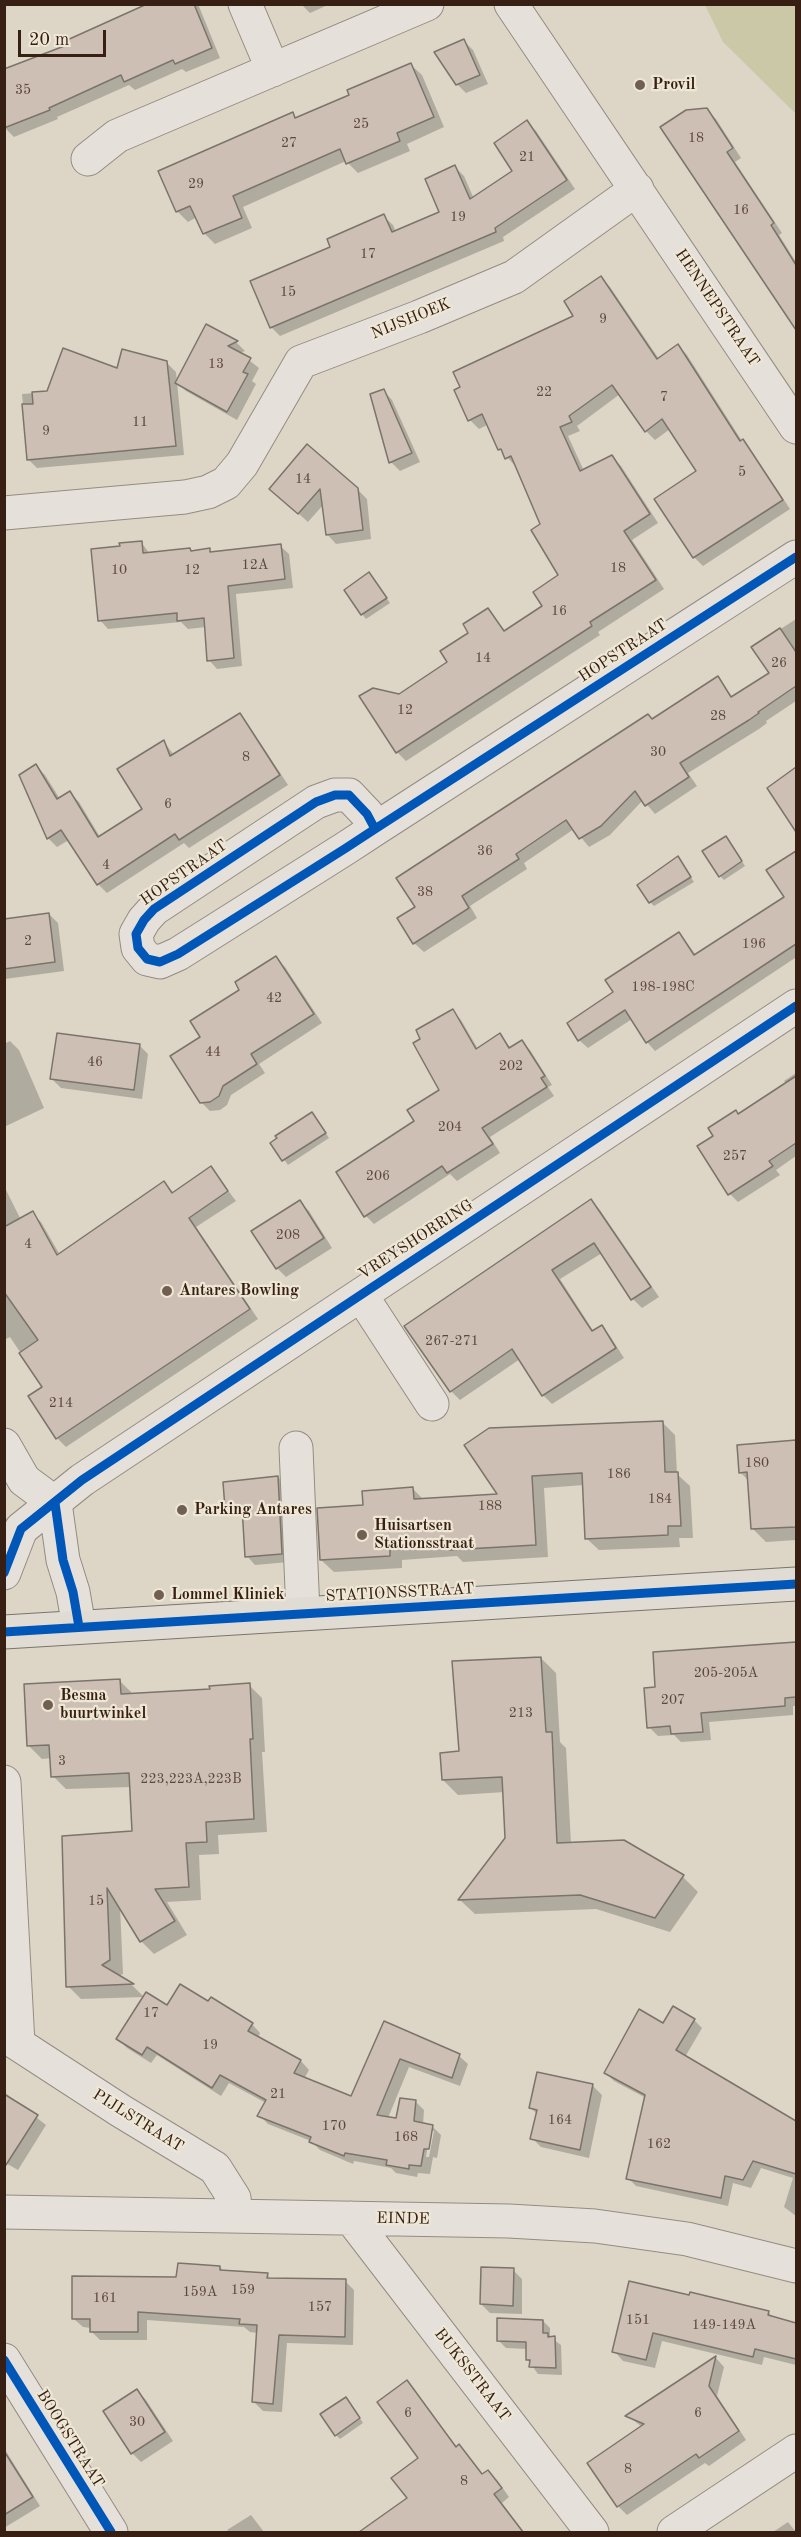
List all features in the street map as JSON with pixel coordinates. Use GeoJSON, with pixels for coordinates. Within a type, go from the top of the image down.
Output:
{"type":"FeatureCollection","features":[{"type":"Feature","properties":{"kind":"main road","name":"STATIONSSTRAAT"},"geometry":{"type":"LineString","coordinates":[[4,1632],[796,1584]]}},
{"type":"Feature","properties":{"kind":"street"},"geometry":{"type":"LineString","coordinates":[[245,4],[273,70]]}},
{"type":"Feature","properties":{"kind":"street"},"geometry":{"type":"LineString","coordinates":[[88,159],[117,136],[427,4]]}},
{"type":"Feature","properties":{"kind":"street"},"geometry":{"type":"LineString","coordinates":[[512,4],[638,189]]}},
{"type":"Feature","properties":{"kind":"street","name":"HENNEPSTRAAT"},"geometry":{"type":"LineString","coordinates":[[638,189],[796,427]]}},
{"type":"Feature","properties":{"kind":"street","name":"NIJSHOEK"},"geometry":{"type":"LineString","coordinates":[[4,513],[185,497],[208,492],[226,483],[242,464],[301,362],[419,317],[514,277],[638,189]]}},
{"type":"Feature","properties":{"kind":"street","name":"HOPSTRAAT"},"geometry":{"type":"LineString","coordinates":[[375,829],[367,814],[349,795],[335,795],[316,802],[154,909],[136,934],[138,948],[147,958],[160,962],[178,954],[375,829],[796,557]]}},
{"type":"Feature","properties":{"kind":"street","name":"VREYSHORRING"},"geometry":{"type":"LineString","coordinates":[[4,1573],[21,1529],[82,1480],[796,1006]]}},
{"type":"Feature","properties":{"kind":"street"},"geometry":{"type":"LineString","coordinates":[[361,1295],[432,1404]]}},
{"type":"Feature","properties":{"kind":"street"},"geometry":{"type":"LineString","coordinates":[[4,1445],[24,1480],[55,1503],[63,1560],[73,1592],[79,1627]]}},
{"type":"Feature","properties":{"kind":"street"},"geometry":{"type":"LineString","coordinates":[[296,1448],[303,1613]]}},
{"type":"Feature","properties":{"kind":"street","name":"PIJLSTRAAT"},"geometry":{"type":"LineString","coordinates":[[4,1782],[11,2039],[215,2168],[234,2198],[236,2216]]}},
{"type":"Feature","properties":{"kind":"street","name":"EINDE"},"geometry":{"type":"LineString","coordinates":[[4,2212],[351,2218],[595,2226],[687,2239],[796,2266]]}},
{"type":"Feature","properties":{"kind":"street","name":"BUKSSTRAAT"},"geometry":{"type":"LineString","coordinates":[[351,2218],[592,2532]]}},
{"type":"Feature","properties":{"kind":"street","name":"BOOGSTRAAT"},"geometry":{"type":"LineString","coordinates":[[4,2360],[111,2532]]}},
{"type":"Feature","properties":{"kind":"street"},"geometry":{"type":"LineString","coordinates":[[674,2532],[796,2451]]}},
{"type":"Feature","properties":{"kind":"shaded area"},"geometry":{"type":"Polygon","coordinates":[[[705,5],[796,5],[796,114],[723,42],[705,5]]]}},
{"type":"Feature","properties":{"kind":"building"},"geometry":{"type":"Polygon","coordinates":[[[147,4],[194,4],[212,48],[175,64],[173,60],[124,82],[121,75],[49,108],[50,110],[4,128],[4,69],[67,45],[65,41],[147,4]]]}},
{"type":"Feature","properties":{"kind":"building"},"geometry":{"type":"Polygon","coordinates":[[[464,39],[480,75],[456,85],[434,52],[464,39]]]}},
{"type":"Feature","properties":{"kind":"building"},"geometry":{"type":"Polygon","coordinates":[[[411,63],[434,117],[397,133],[400,141],[346,164],[340,149],[233,196],[242,218],[203,234],[190,206],[176,212],[158,171],[293,112],[295,118],[349,95],[347,90],[411,63]]]}},
{"type":"Feature","properties":{"kind":"building"},"geometry":{"type":"Polygon","coordinates":[[[707,108],[733,148],[727,152],[774,223],[771,225],[796,265],[796,330],[660,127],[686,110],[707,108]]]}},
{"type":"Feature","properties":{"kind":"building"},"geometry":{"type":"Polygon","coordinates":[[[527,120],[567,180],[495,228],[496,232],[270,328],[250,281],[330,247],[327,239],[384,214],[392,232],[439,212],[425,179],[455,165],[470,199],[512,171],[494,143],[527,120]]]}},
{"type":"Feature","properties":{"kind":"building"},"geometry":{"type":"Polygon","coordinates":[[[601,276],[657,359],[678,344],[740,441],[743,439],[783,500],[693,558],[654,499],[696,471],[662,419],[645,432],[612,385],[569,416],[572,422],[560,427],[580,471],[612,455],[650,514],[624,531],[656,580],[590,622],[592,626],[396,753],[359,696],[373,688],[399,694],[447,662],[440,651],[468,633],[463,624],[488,608],[504,631],[542,606],[533,592],[558,575],[531,530],[540,524],[511,456],[505,459],[501,449],[498,450],[482,414],[468,421],[454,390],[460,387],[453,372],[573,316],[564,301],[601,276]]]}},
{"type":"Feature","properties":{"kind":"building"},"geometry":{"type":"Polygon","coordinates":[[[206,324],[238,341],[228,346],[251,358],[243,372],[248,374],[227,412],[175,383],[206,324]]]}},
{"type":"Feature","properties":{"kind":"building"},"geometry":{"type":"Polygon","coordinates":[[[63,348],[117,368],[122,349],[167,361],[176,446],[27,460],[22,404],[33,404],[32,392],[47,391],[63,348]]]}},
{"type":"Feature","properties":{"kind":"building"},"geometry":{"type":"Polygon","coordinates":[[[384,389],[412,453],[389,463],[370,394],[384,389]]]}},
{"type":"Feature","properties":{"kind":"building"},"geometry":{"type":"Polygon","coordinates":[[[307,444],[358,488],[363,530],[326,535],[320,489],[298,514],[269,489],[307,444]]]}},
{"type":"Feature","properties":{"kind":"building"},"geometry":{"type":"Polygon","coordinates":[[[142,541],[143,553],[190,548],[191,551],[210,548],[210,552],[281,544],[285,579],[228,586],[234,658],[207,661],[204,618],[177,621],[177,613],[98,621],[91,549],[142,541]]]}},
{"type":"Feature","properties":{"kind":"building"},"geometry":{"type":"Polygon","coordinates":[[[369,572],[387,598],[361,615],[344,590],[369,572]]]}},
{"type":"Feature","properties":{"kind":"building"},"geometry":{"type":"Polygon","coordinates":[[[780,628],[796,652],[796,686],[749,720],[680,763],[689,777],[645,806],[635,791],[601,826],[579,839],[566,820],[516,854],[519,859],[462,896],[469,908],[413,944],[397,918],[415,907],[396,878],[648,714],[652,719],[718,676],[731,697],[769,673],[751,647],[780,628]]]}},
{"type":"Feature","properties":{"kind":"building"},"geometry":{"type":"Polygon","coordinates":[[[240,713],[280,775],[179,840],[175,834],[97,885],[61,830],[47,839],[19,775],[36,764],[57,799],[70,791],[98,837],[142,809],[117,769],[164,740],[170,756],[240,713]]]}},
{"type":"Feature","properties":{"kind":"building"},"geometry":{"type":"Polygon","coordinates":[[[796,767],[796,832],[767,788],[796,767]]]}},
{"type":"Feature","properties":{"kind":"building"},"geometry":{"type":"Polygon","coordinates":[[[726,836],[742,861],[719,877],[702,851],[726,836]]]}},
{"type":"Feature","properties":{"kind":"building"},"geometry":{"type":"Polygon","coordinates":[[[796,851],[796,944],[646,1043],[625,1010],[578,1041],[567,1023],[613,992],[605,980],[679,932],[694,955],[784,897],[766,870],[796,851]]]}},
{"type":"Feature","properties":{"kind":"building"},"geometry":{"type":"Polygon","coordinates":[[[678,856],[691,877],[649,903],[637,885],[678,856]]]}},
{"type":"Feature","properties":{"kind":"building"},"geometry":{"type":"Polygon","coordinates":[[[49,913],[55,962],[4,969],[4,919],[49,913]]]}},
{"type":"Feature","properties":{"kind":"building"},"geometry":{"type":"Polygon","coordinates":[[[276,956],[314,1014],[251,1054],[257,1064],[223,1086],[219,1096],[210,1102],[200,1103],[170,1056],[200,1037],[190,1021],[239,990],[235,982],[276,956]]]}},
{"type":"Feature","properties":{"kind":"building"},"geometry":{"type":"Polygon","coordinates":[[[453,1009],[476,1049],[500,1033],[509,1048],[522,1040],[545,1076],[541,1078],[547,1087],[482,1128],[493,1144],[447,1173],[442,1166],[364,1217],[336,1172],[414,1121],[407,1110],[439,1090],[413,1043],[420,1039],[416,1030],[453,1009]]]}},
{"type":"Feature","properties":{"kind":"building"},"geometry":{"type":"Polygon","coordinates":[[[57,1033],[140,1044],[134,1090],[50,1079],[57,1033]]]}},
{"type":"Feature","properties":{"kind":"building"},"geometry":{"type":"Polygon","coordinates":[[[796,1076],[796,1143],[769,1161],[773,1166],[728,1195],[697,1146],[713,1136],[708,1128],[736,1110],[738,1114],[796,1076]]]}},
{"type":"Feature","properties":{"kind":"building"},"geometry":{"type":"Polygon","coordinates":[[[312,1112],[326,1133],[282,1161],[270,1143],[277,1138],[275,1136],[312,1112]]]}},
{"type":"Feature","properties":{"kind":"building","name":"Antares Bowling"},"geometry":{"type":"Polygon","coordinates":[[[211,1166],[228,1191],[189,1218],[250,1309],[56,1439],[28,1396],[42,1387],[19,1353],[38,1340],[4,1292],[4,1227],[33,1211],[57,1255],[164,1181],[172,1193],[211,1166]]]}},
{"type":"Feature","properties":{"kind":"building"},"geometry":{"type":"Polygon","coordinates":[[[591,1199],[651,1287],[631,1300],[594,1243],[552,1270],[592,1331],[602,1325],[616,1348],[542,1396],[512,1349],[450,1392],[404,1326],[591,1199]]]}},
{"type":"Feature","properties":{"kind":"building"},"geometry":{"type":"Polygon","coordinates":[[[300,1200],[324,1238],[276,1269],[251,1231],[300,1200]]]}},
{"type":"Feature","properties":{"kind":"building"},"geometry":{"type":"Polygon","coordinates":[[[663,1421],[665,1472],[678,1472],[681,1526],[668,1526],[668,1535],[585,1539],[582,1473],[532,1476],[536,1545],[449,1550],[448,1544],[390,1548],[390,1556],[320,1560],[317,1508],[363,1505],[362,1491],[413,1487],[414,1499],[497,1494],[464,1445],[489,1428],[663,1421]]]}},
{"type":"Feature","properties":{"kind":"building"},"geometry":{"type":"Polygon","coordinates":[[[796,1440],[796,1527],[751,1529],[747,1472],[739,1473],[737,1445],[796,1440]]]}},
{"type":"Feature","properties":{"kind":"building"},"geometry":{"type":"Polygon","coordinates":[[[278,1476],[282,1554],[245,1557],[242,1507],[225,1508],[223,1482],[278,1476]]]}},
{"type":"Feature","properties":{"kind":"building"},"geometry":{"type":"Polygon","coordinates":[[[796,1642],[796,1697],[785,1698],[785,1706],[701,1713],[703,1732],[671,1734],[670,1726],[647,1728],[644,1688],[655,1687],[653,1652],[796,1642]]]}},
{"type":"Feature","properties":{"kind":"building"},"geometry":{"type":"Polygon","coordinates":[[[541,1657],[546,1732],[552,1732],[557,1843],[624,1840],[684,1875],[655,1918],[580,1895],[458,1900],[505,1838],[502,1777],[442,1780],[440,1753],[459,1751],[452,1661],[541,1657]]]}},
{"type":"Feature","properties":{"kind":"building"},"geometry":{"type":"Polygon","coordinates":[[[120,1679],[121,1694],[210,1689],[209,1686],[250,1683],[254,1819],[206,1822],[207,1842],[186,1843],[189,1887],[155,1889],[175,1921],[140,1942],[107,1888],[110,1960],[102,1965],[134,1984],[66,1987],[62,1836],[132,1831],[129,1773],[51,1777],[49,1745],[27,1746],[24,1684],[120,1679]]]}},
{"type":"Feature","properties":{"kind":"building"},"geometry":{"type":"Polygon","coordinates":[[[180,1984],[208,2001],[211,1997],[253,2023],[248,2031],[301,2060],[294,2073],[351,2096],[384,2021],[460,2054],[452,2078],[400,2059],[377,2115],[396,2118],[400,2098],[416,2100],[414,2121],[433,2125],[429,2149],[424,2149],[421,2166],[409,2165],[409,2169],[386,2165],[387,2160],[345,2153],[344,2156],[309,2142],[311,2137],[257,2116],[266,2100],[220,2075],[212,2088],[147,2047],[142,2055],[116,2039],[146,1992],[167,2005],[180,1984]]]}},
{"type":"Feature","properties":{"kind":"building"},"geometry":{"type":"Polygon","coordinates":[[[673,2006],[695,2019],[676,2050],[796,2121],[796,2174],[753,2161],[743,2180],[725,2176],[721,2198],[626,2179],[645,2095],[604,2073],[639,2009],[663,2023],[673,2006]]]}},
{"type":"Feature","properties":{"kind":"building"},"geometry":{"type":"Polygon","coordinates":[[[537,2072],[593,2084],[580,2150],[530,2139],[537,2110],[529,2108],[537,2072]]]}},
{"type":"Feature","properties":{"kind":"building"},"geometry":{"type":"Polygon","coordinates":[[[4,2094],[38,2115],[4,2168],[4,2094]]]}},
{"type":"Feature","properties":{"kind":"building"},"geometry":{"type":"Polygon","coordinates":[[[178,2263],[220,2266],[220,2270],[268,2273],[267,2278],[346,2279],[345,2337],[279,2335],[273,2404],[252,2402],[257,2325],[239,2324],[240,2319],[138,2312],[138,2332],[90,2332],[90,2319],[72,2319],[72,2276],[176,2277],[178,2263]]]}},
{"type":"Feature","properties":{"kind":"building"},"geometry":{"type":"Polygon","coordinates":[[[481,2267],[514,2268],[513,2306],[480,2304],[481,2267]]]}},
{"type":"Feature","properties":{"kind":"building"},"geometry":{"type":"Polygon","coordinates":[[[629,2281],[689,2295],[690,2292],[769,2311],[768,2315],[796,2323],[796,2359],[755,2349],[753,2357],[653,2333],[646,2360],[612,2352],[629,2281]]]}},
{"type":"Feature","properties":{"kind":"building"},"geometry":{"type":"Polygon","coordinates":[[[497,2318],[543,2320],[543,2333],[548,2333],[548,2337],[555,2336],[556,2368],[529,2367],[530,2360],[526,2360],[526,2342],[497,2341],[497,2318]]]}},
{"type":"Feature","properties":{"kind":"building"},"geometry":{"type":"Polygon","coordinates":[[[716,2356],[709,2386],[739,2431],[699,2458],[696,2454],[617,2507],[587,2463],[644,2424],[625,2416],[716,2356]]]}},
{"type":"Feature","properties":{"kind":"building"},"geometry":{"type":"Polygon","coordinates":[[[407,2380],[456,2447],[459,2444],[482,2474],[488,2470],[502,2488],[494,2494],[523,2532],[359,2532],[407,2498],[391,2478],[418,2458],[377,2402],[407,2380]]]}},
{"type":"Feature","properties":{"kind":"building"},"geometry":{"type":"Polygon","coordinates":[[[137,2389],[165,2432],[131,2454],[103,2411],[137,2389]]]}},
{"type":"Feature","properties":{"kind":"building"},"geometry":{"type":"Polygon","coordinates":[[[346,2397],[360,2418],[335,2436],[320,2414],[346,2397]]]}},
{"type":"Feature","properties":{"kind":"building"},"geometry":{"type":"Polygon","coordinates":[[[4,2451],[33,2497],[4,2515],[4,2451]]]}},
{"type":"Feature","properties":{"kind":"cycle path"},"geometry":{"type":"LineString","coordinates":[[375,829],[367,814],[349,795],[335,795],[316,802],[154,909],[136,934],[138,948],[147,959],[160,962],[178,954],[346,848],[796,557]]}},
{"type":"Feature","properties":{"kind":"cycle path"},"geometry":{"type":"LineString","coordinates":[[4,1573],[21,1529],[82,1480],[796,1006]]}},
{"type":"Feature","properties":{"kind":"cycle path"},"geometry":{"type":"LineString","coordinates":[[55,1503],[63,1560],[73,1592],[79,1627]]}},
{"type":"Feature","properties":{"kind":"cycle path"},"geometry":{"type":"LineString","coordinates":[[4,1632],[796,1584]]}},
{"type":"Feature","properties":{"kind":"cycle path"},"geometry":{"type":"LineString","coordinates":[[4,2360],[111,2532]]}},
{"type":"Feature","properties":{"kind":"place","name":"Provil"},"geometry":{"type":"Point","coordinates":[640,85]}},
{"type":"Feature","properties":{"kind":"place","name":"Antares Bowling"},"geometry":{"type":"Point","coordinates":[167,1291]}},
{"type":"Feature","properties":{"kind":"place","name":"Parking Antares"},"geometry":{"type":"Point","coordinates":[182,1510]}},
{"type":"Feature","properties":{"kind":"place","name":"Huisartsen Stationsstraat"},"geometry":{"type":"Point","coordinates":[362,1535]}},
{"type":"Feature","properties":{"kind":"place","name":"Lommel Kliniek"},"geometry":{"type":"Point","coordinates":[159,1595]}},
{"type":"Feature","properties":{"kind":"place","name":"Besma buurtwinkel"},"geometry":{"type":"Point","coordinates":[48,1705]}}]}
